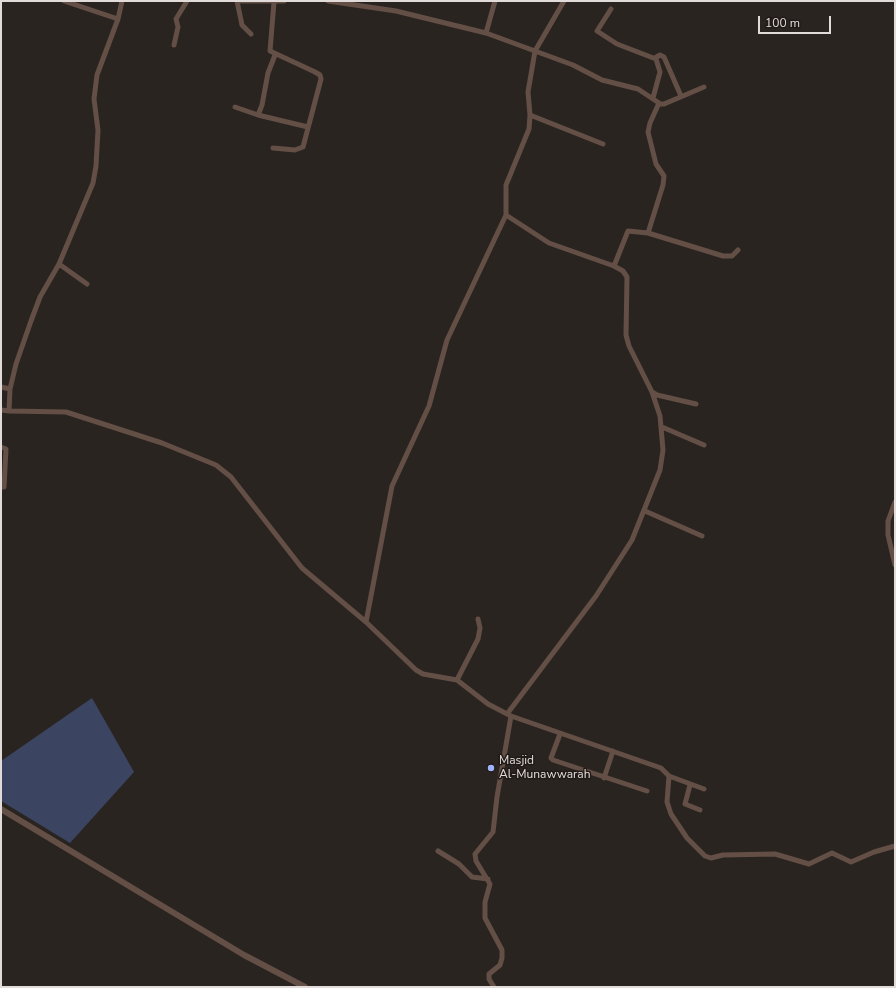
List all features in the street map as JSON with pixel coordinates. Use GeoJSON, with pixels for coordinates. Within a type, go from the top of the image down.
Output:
{"type":"FeatureCollection","features":[{"type":"Feature","properties":{"kind":"street"},"geometry":{"type":"LineString","coordinates":[[64,1],[118,19]]}},
{"type":"Feature","properties":{"kind":"street"},"geometry":{"type":"LineString","coordinates":[[9,410],[10,389],[19,354],[40,297],[59,264],[93,183],[96,170],[98,130],[94,99],[97,75],[118,19],[122,1]]}},
{"type":"Feature","properties":{"kind":"street"},"geometry":{"type":"LineString","coordinates":[[174,45],[178,27],[176,19],[187,1]]}},
{"type":"Feature","properties":{"kind":"street"},"geometry":{"type":"LineString","coordinates":[[251,34],[242,25],[237,1],[284,1]]}},
{"type":"Feature","properties":{"kind":"street"},"geometry":{"type":"LineString","coordinates":[[328,1],[396,11],[486,33],[573,65],[602,80],[638,89],[658,101],[658,104]]}},
{"type":"Feature","properties":{"kind":"street"},"geometry":{"type":"LineString","coordinates":[[486,33],[495,1]]}},
{"type":"Feature","properties":{"kind":"street"},"geometry":{"type":"LineString","coordinates":[[366,622],[392,486],[429,406],[447,340],[506,215],[505,188],[526,136],[530,115],[528,92],[535,51],[564,1]]}},
{"type":"Feature","properties":{"kind":"street"},"geometry":{"type":"LineString","coordinates":[[273,148],[300,149],[303,147],[321,79],[320,75],[275,55],[270,51],[269,48],[274,2]]}},
{"type":"Feature","properties":{"kind":"street"},"geometry":{"type":"LineString","coordinates":[[611,9],[598,30],[598,33],[617,44],[655,58],[660,67],[660,72],[653,98]]}},
{"type":"Feature","properties":{"kind":"street"},"geometry":{"type":"LineString","coordinates":[[258,115],[262,105],[268,73],[275,55]]}},
{"type":"Feature","properties":{"kind":"street"},"geometry":{"type":"LineString","coordinates":[[655,58],[660,55],[664,57],[681,96]]}},
{"type":"Feature","properties":{"kind":"street"},"geometry":{"type":"LineString","coordinates":[[658,104],[664,104],[704,87]]}},
{"type":"Feature","properties":{"kind":"street"},"geometry":{"type":"LineString","coordinates":[[648,233],[664,181],[663,173],[656,164],[648,132],[658,104]]}},
{"type":"Feature","properties":{"kind":"street"},"geometry":{"type":"LineString","coordinates":[[235,107],[258,115],[308,127]]}},
{"type":"Feature","properties":{"kind":"street"},"geometry":{"type":"LineString","coordinates":[[530,115],[603,144]]}},
{"type":"Feature","properties":{"kind":"street"},"geometry":{"type":"LineString","coordinates":[[494,987],[489,979],[489,974],[500,965],[502,950],[485,918],[485,902],[490,884],[476,861],[475,854],[493,832],[509,715],[606,582],[632,540],[645,511],[662,460],[662,427],[652,392],[627,341],[628,281],[625,273],[614,266],[549,243],[506,215]]}},
{"type":"Feature","properties":{"kind":"street"},"geometry":{"type":"LineString","coordinates":[[614,266],[628,231],[648,233],[724,256],[732,256],[738,250]]}},
{"type":"Feature","properties":{"kind":"street"},"geometry":{"type":"LineString","coordinates":[[59,264],[87,284]]}},
{"type":"Feature","properties":{"kind":"street"},"geometry":{"type":"LineString","coordinates":[[1,387],[10,389]]}},
{"type":"Feature","properties":{"kind":"street"},"geometry":{"type":"LineString","coordinates":[[652,392],[657,395],[696,404]]}},
{"type":"Feature","properties":{"kind":"street"},"geometry":{"type":"LineString","coordinates":[[1,410],[66,412],[162,443],[216,465],[231,477],[299,564],[366,622],[419,672],[457,680],[488,704],[509,715],[560,734],[658,766],[669,776],[690,786],[704,789]]}},
{"type":"Feature","properties":{"kind":"street"},"geometry":{"type":"LineString","coordinates":[[662,427],[704,445]]}},
{"type":"Feature","properties":{"kind":"street"},"geometry":{"type":"LineString","coordinates":[[1,446],[6,449],[4,487],[1,487]]}},
{"type":"Feature","properties":{"kind":"street"},"geometry":{"type":"LineString","coordinates":[[895,502],[888,521],[888,535],[895,565]]}},
{"type":"Feature","properties":{"kind":"street"},"geometry":{"type":"LineString","coordinates":[[645,511],[702,536]]}},
{"type":"Feature","properties":{"kind":"street"},"geometry":{"type":"LineString","coordinates":[[457,680],[478,639],[480,628],[478,619]]}},
{"type":"Feature","properties":{"kind":"street"},"geometry":{"type":"LineString","coordinates":[[560,734],[552,760],[647,792]]}},
{"type":"Feature","properties":{"kind":"street"},"geometry":{"type":"LineString","coordinates":[[604,778],[613,751]]}},
{"type":"Feature","properties":{"kind":"street"},"geometry":{"type":"LineString","coordinates":[[669,776],[667,802],[669,811],[687,838],[705,856],[711,858],[723,855],[775,854],[811,864],[832,853],[851,862],[874,852],[895,846]]}},
{"type":"Feature","properties":{"kind":"street"},"geometry":{"type":"LineString","coordinates":[[690,786],[685,804],[700,810]]}},
{"type":"Feature","properties":{"kind":"street"},"geometry":{"type":"LineString","coordinates":[[1,810],[238,951],[305,987]]}},
{"type":"Feature","properties":{"kind":"street"},"geometry":{"type":"LineString","coordinates":[[438,851],[459,864],[472,877],[488,879]]}},
{"type":"Feature","properties":{"kind":"shaded area"},"geometry":{"type":"Polygon","coordinates":[[[92,698],[134,772],[70,843],[1,801],[1,761],[92,698]]]}},
{"type":"Feature","properties":{"kind":"place","name":"Masjid Al-Munawwarah"},"geometry":{"type":"Point","coordinates":[491,768]}}]}
